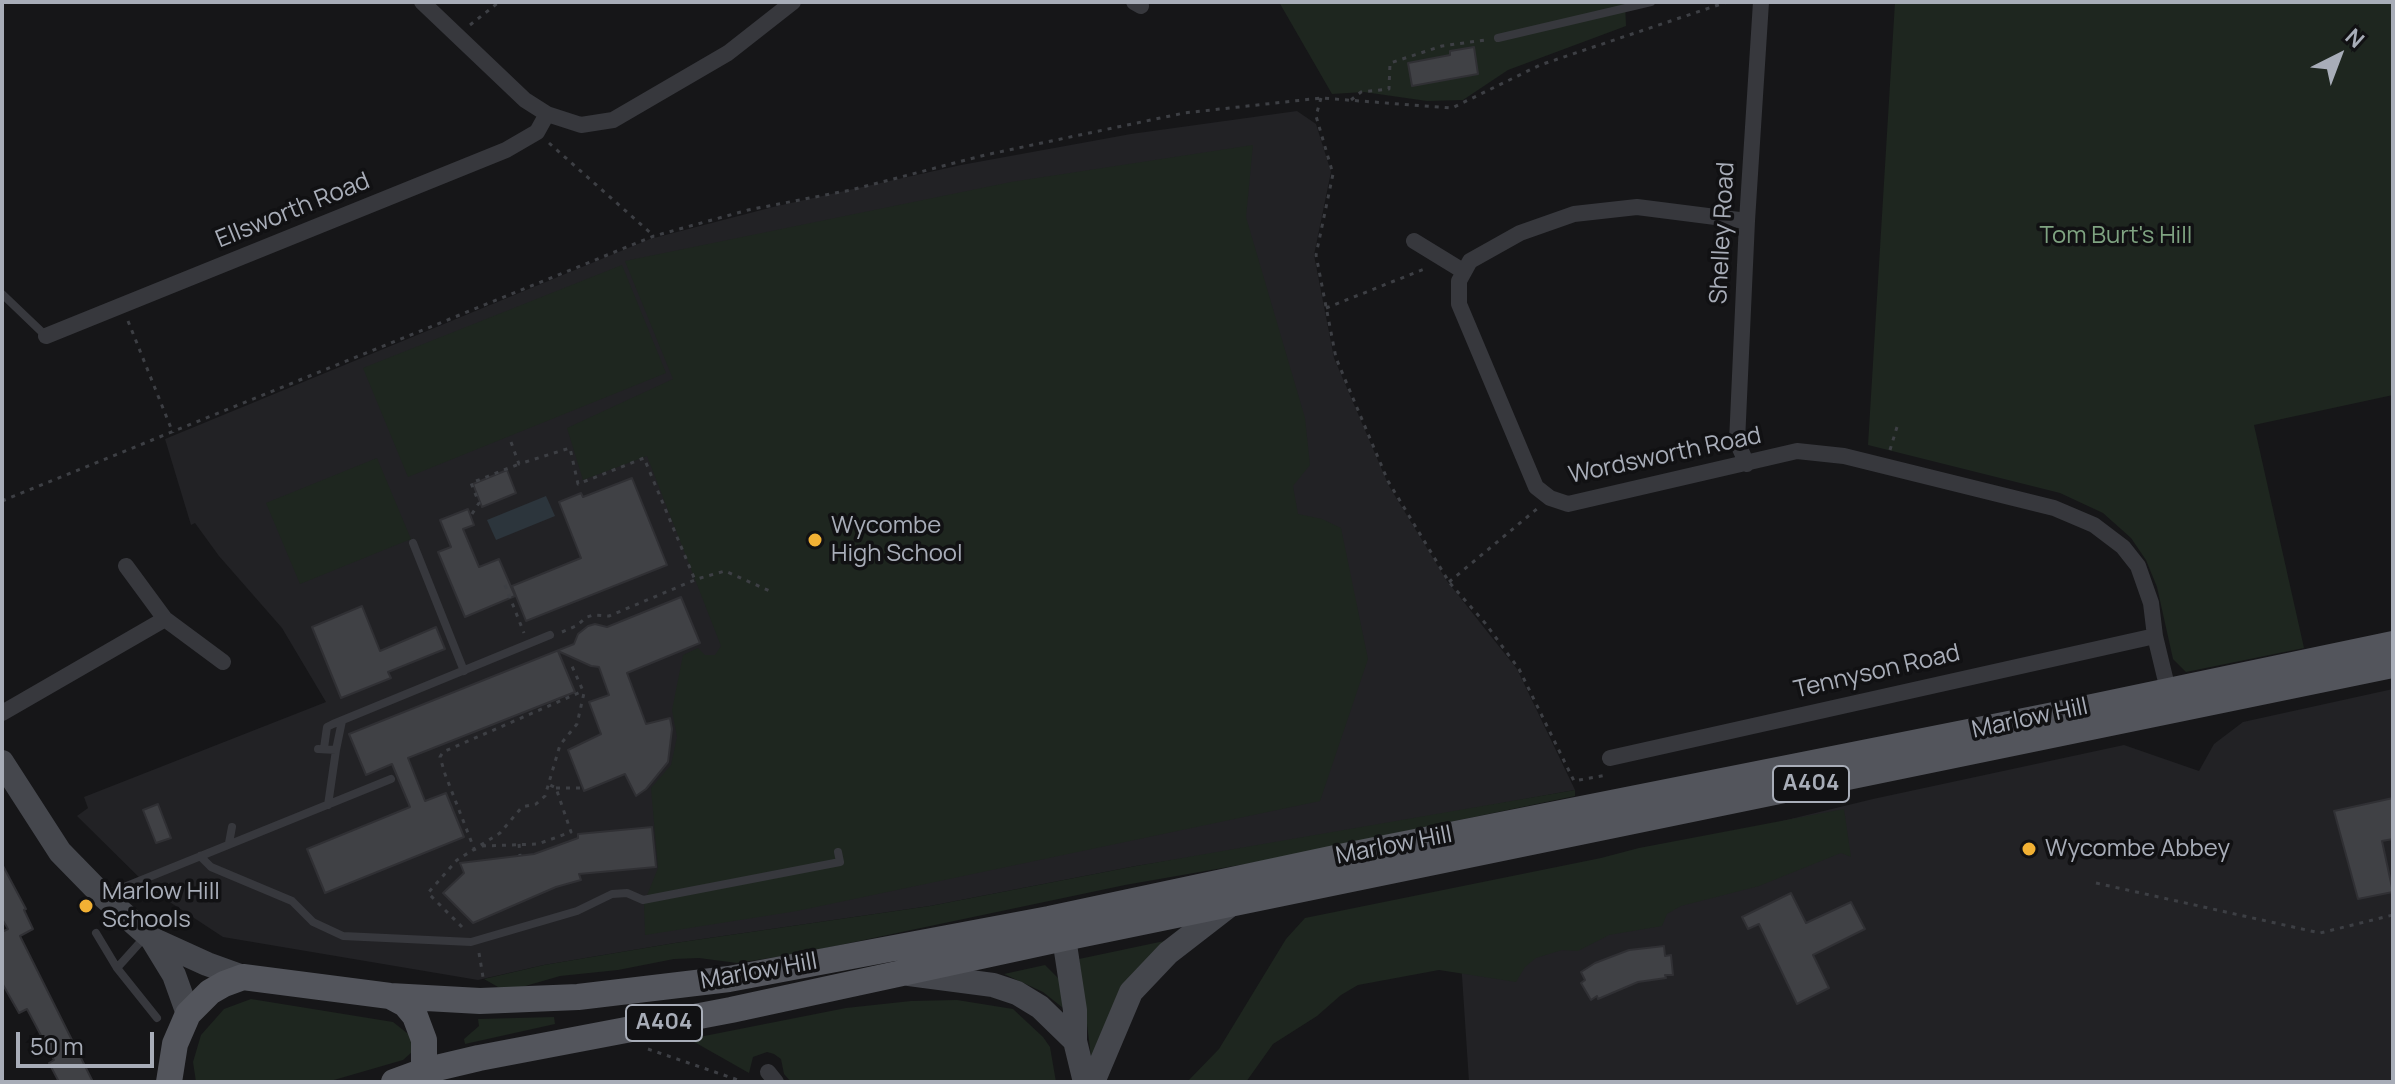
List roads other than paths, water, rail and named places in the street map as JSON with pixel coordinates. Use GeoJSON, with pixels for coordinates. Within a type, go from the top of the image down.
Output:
{"type":"FeatureCollection","features":[{"type":"Feature","properties":{"kind":"main road","name":"Marlow Hill"},"geometry":{"type":"LineString","coordinates":[[394,1082],[426,1077],[479,1058],[905,974],[1057,928],[1340,857],[2393,644]]}},
{"type":"Feature","properties":{"kind":"main road","name":"Marlow Hill"},"geometry":{"type":"LineString","coordinates":[[243,977],[390,996],[480,1001],[578,997],[729,979],[1057,928],[1230,905],[2393,665]]}},
{"type":"Feature","properties":{"kind":"main road"},"geometry":{"type":"LineString","coordinates":[[171,1081],[175,1044],[188,1014],[210,992],[243,977]]}},
{"type":"Feature","properties":{"kind":"main road"},"geometry":{"type":"LineString","coordinates":[[390,996],[405,1004],[415,1016],[424,1040],[426,1077]]}},
{"type":"Feature","properties":{"kind":"street"},"geometry":{"type":"LineString","coordinates":[[422,2],[525,100],[547,114],[581,125],[613,120],[728,53],[793,2]]}},
{"type":"Feature","properties":{"kind":"street","name":"Shelley Road"},"geometry":{"type":"LineString","coordinates":[[1747,464],[1737,442],[1761,2]]}},
{"type":"Feature","properties":{"kind":"street","name":"Ellsworth Road"},"geometry":{"type":"LineString","coordinates":[[46,336],[506,150],[537,132],[547,114]]}},
{"type":"Feature","properties":{"kind":"street"},"geometry":{"type":"LineString","coordinates":[[1414,241],[1463,271],[1470,261],[1520,233],[1574,214],[1637,207],[1747,221]]}},
{"type":"Feature","properties":{"kind":"street","name":"Wordsworth Road"},"geometry":{"type":"LineString","coordinates":[[1463,271],[1459,281],[1459,304],[1529,473],[1536,487],[1550,498],[1568,504],[1797,451],[1844,456],[2054,508],[2094,525],[2123,547],[2138,566],[2151,603],[2155,636],[2168,690]]}},
{"type":"Feature","properties":{"kind":"street"},"geometry":{"type":"LineString","coordinates":[[126,566],[165,619],[223,662]]}},
{"type":"Feature","properties":{"kind":"street"},"geometry":{"type":"LineString","coordinates":[[2,713],[165,619]]}},
{"type":"Feature","properties":{"kind":"street","name":"Tennyson Road"},"geometry":{"type":"LineString","coordinates":[[1610,758],[2155,636]]}},
{"type":"Feature","properties":{"kind":"street"},"geometry":{"type":"LineString","coordinates":[[2,762],[60,852],[103,896],[150,936],[207,964],[243,977]]}},
{"type":"Feature","properties":{"kind":"street"},"geometry":{"type":"LineString","coordinates":[[1093,1082],[1131,992],[1168,953],[1230,905]]}},
{"type":"Feature","properties":{"kind":"street"},"geometry":{"type":"LineString","coordinates":[[1057,928],[1075,1010],[1075,1041],[1085,1082]]}},
{"type":"Feature","properties":{"kind":"street"},"geometry":{"type":"LineString","coordinates":[[150,936],[174,975],[188,1014]]}},
{"type":"Feature","properties":{"kind":"street"},"geometry":{"type":"LineString","coordinates":[[905,974],[993,985],[1017,993],[1040,1007],[1075,1041]]}},
{"type":"Feature","properties":{"kind":"lane"},"geometry":{"type":"LineString","coordinates":[[1498,38],[1651,2]]}},
{"type":"Feature","properties":{"kind":"lane"},"geometry":{"type":"LineString","coordinates":[[2,294],[46,336]]}},
{"type":"Feature","properties":{"kind":"lane"},"geometry":{"type":"LineString","coordinates":[[413,543],[464,671]]}},
{"type":"Feature","properties":{"kind":"lane"},"geometry":{"type":"LineString","coordinates":[[336,750],[321,749],[327,727],[554,634]]}},
{"type":"Feature","properties":{"kind":"lane"},"geometry":{"type":"LineString","coordinates":[[328,805],[342,721]]}},
{"type":"Feature","properties":{"kind":"lane"},"geometry":{"type":"LineString","coordinates":[[103,896],[391,779]]}},
{"type":"Feature","properties":{"kind":"lane"},"geometry":{"type":"LineString","coordinates":[[229,843],[232,827]]}},
{"type":"Feature","properties":{"kind":"lane"},"geometry":{"type":"LineString","coordinates":[[200,856],[211,867],[292,901],[313,922],[343,936],[476,941],[577,911],[612,894],[627,893],[643,900],[840,862],[838,852]]}},
{"type":"Feature","properties":{"kind":"lane"},"geometry":{"type":"LineString","coordinates":[[96,933],[117,968],[157,1018]]}},
{"type":"Feature","properties":{"kind":"lane"},"geometry":{"type":"LineString","coordinates":[[117,968],[150,936]]}},
{"type":"Feature","properties":{"kind":"place","name":"Wycombe High School"},"geometry":{"type":"Point","coordinates":[815,540]}},
{"type":"Feature","properties":{"kind":"place","name":"Wycombe Abbey"},"geometry":{"type":"Point","coordinates":[2029,849]}},
{"type":"Feature","properties":{"kind":"place","name":"Marlow Hill Schools"},"geometry":{"type":"Point","coordinates":[86,906]}},
{"type":"Feature","properties":{"kind":"park label","name":"Tom Burt's Hill"},"geometry":{"type":"Point","coordinates":[2116,236]}}]}
